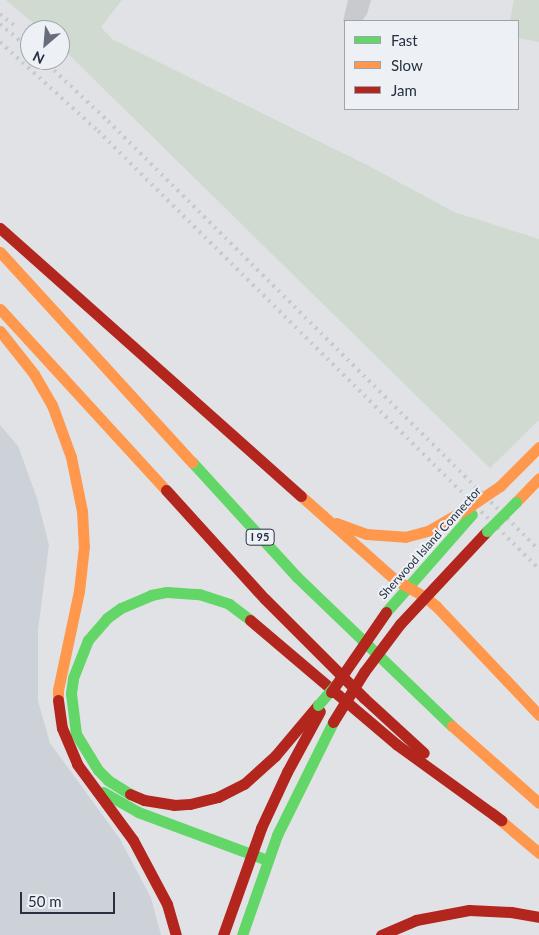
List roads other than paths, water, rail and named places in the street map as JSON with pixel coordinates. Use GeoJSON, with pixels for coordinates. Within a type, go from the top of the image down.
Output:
{"type":"FeatureCollection","features":[{"type":"Feature","properties":{"kind":"main road"},"geometry":{"type":"LineString","coordinates":[[0,228],[394,579],[424,596],[436,606],[539,715]]}},
{"type":"Feature","properties":{"kind":"main road","name":"I 95"},"geometry":{"type":"LineString","coordinates":[[0,252],[297,577],[429,706],[539,803]]}},
{"type":"Feature","properties":{"kind":"main road"},"geometry":{"type":"LineString","coordinates":[[0,309],[203,532],[297,632],[364,698],[539,853]]}},
{"type":"Feature","properties":{"kind":"main road"},"geometry":{"type":"LineString","coordinates":[[0,331],[34,374],[52,405],[66,439],[79,494],[83,528],[83,563],[77,606],[60,678],[58,702],[59,715],[66,741],[86,776],[143,857],[163,896],[176,935]]}},
{"type":"Feature","properties":{"kind":"main road","name":"Sherwood Island Connector"},"geometry":{"type":"LineString","coordinates":[[320,707],[386,612],[469,512],[500,486],[539,447]]}},
{"type":"Feature","properties":{"kind":"main road"},"geometry":{"type":"LineString","coordinates":[[242,935],[268,860],[302,781],[333,722],[364,672],[424,596],[539,478]]}},
{"type":"Feature","properties":{"kind":"main road"},"geometry":{"type":"LineString","coordinates":[[326,518],[366,534],[405,536],[428,531],[469,512]]}},
{"type":"Feature","properties":{"kind":"main road"},"geometry":{"type":"LineString","coordinates":[[320,707],[275,756],[244,784],[211,800],[174,805],[144,800],[130,795],[98,770],[90,760],[76,734],[71,693],[73,678],[82,652],[88,640],[108,618],[121,608],[151,595],[175,592],[199,594],[228,604],[255,623],[396,744],[501,820]]}},
{"type":"Feature","properties":{"kind":"main road"},"geometry":{"type":"LineString","coordinates":[[223,935],[251,854],[280,787],[320,707]]}},
{"type":"Feature","properties":{"kind":"main road"},"geometry":{"type":"LineString","coordinates":[[86,776],[113,799],[125,806],[268,860]]}},
{"type":"Feature","properties":{"kind":"main road"},"geometry":{"type":"LineString","coordinates":[[381,935],[416,920],[469,910],[511,912],[539,917]]}},
{"type":"Feature","properties":{"kind":"railway"},"geometry":{"type":"LineString","coordinates":[[0,14],[15,26]]}},
{"type":"Feature","properties":{"kind":"railway"},"geometry":{"type":"LineString","coordinates":[[0,24],[20,41]]}},
{"type":"Feature","properties":{"kind":"railway"},"geometry":{"type":"LineString","coordinates":[[0,42],[98,131],[539,569]]}},
{"type":"Feature","properties":{"kind":"railway"},"geometry":{"type":"LineString","coordinates":[[54,70],[108,121],[539,550]]}}]}
